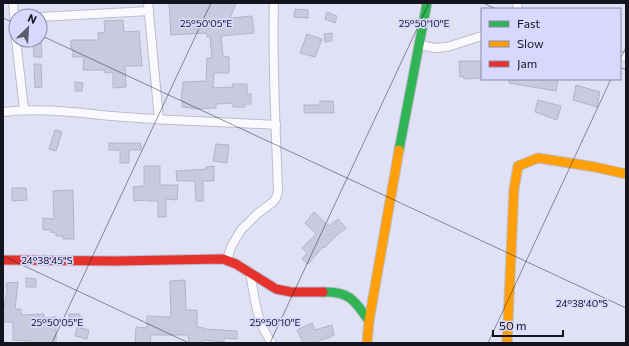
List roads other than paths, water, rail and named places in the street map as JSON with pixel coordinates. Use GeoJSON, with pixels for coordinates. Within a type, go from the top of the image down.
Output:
{"type":"FeatureCollection","features":[{"type":"Feature","properties":{"kind":"street"},"geometry":{"type":"LineString","coordinates":[[227,260],[231,247],[241,230],[257,214],[273,202],[278,192],[273,60],[274,3]]}},
{"type":"Feature","properties":{"kind":"street"},"geometry":{"type":"LineString","coordinates":[[367,343],[369,321],[427,3]]}},
{"type":"Feature","properties":{"kind":"street"},"geometry":{"type":"LineString","coordinates":[[48,16],[148,7],[159,119]]}},
{"type":"Feature","properties":{"kind":"street"},"geometry":{"type":"LineString","coordinates":[[419,45],[435,48],[447,47],[481,36]]}},
{"type":"Feature","properties":{"kind":"street"},"geometry":{"type":"LineString","coordinates":[[17,48],[24,110]]}},
{"type":"Feature","properties":{"kind":"street"},"geometry":{"type":"LineString","coordinates":[[3,112],[24,110],[276,125]]}},
{"type":"Feature","properties":{"kind":"street"},"geometry":{"type":"LineString","coordinates":[[507,343],[514,189],[518,166],[538,158],[595,167],[626,174]]}},
{"type":"Feature","properties":{"kind":"street"},"geometry":{"type":"LineString","coordinates":[[3,260],[227,260],[236,264],[269,286],[284,291],[333,291],[348,295],[355,301],[369,321]]}},
{"type":"Feature","properties":{"kind":"street"},"geometry":{"type":"LineString","coordinates":[[250,273],[258,316],[265,334],[272,343]]}}]}
